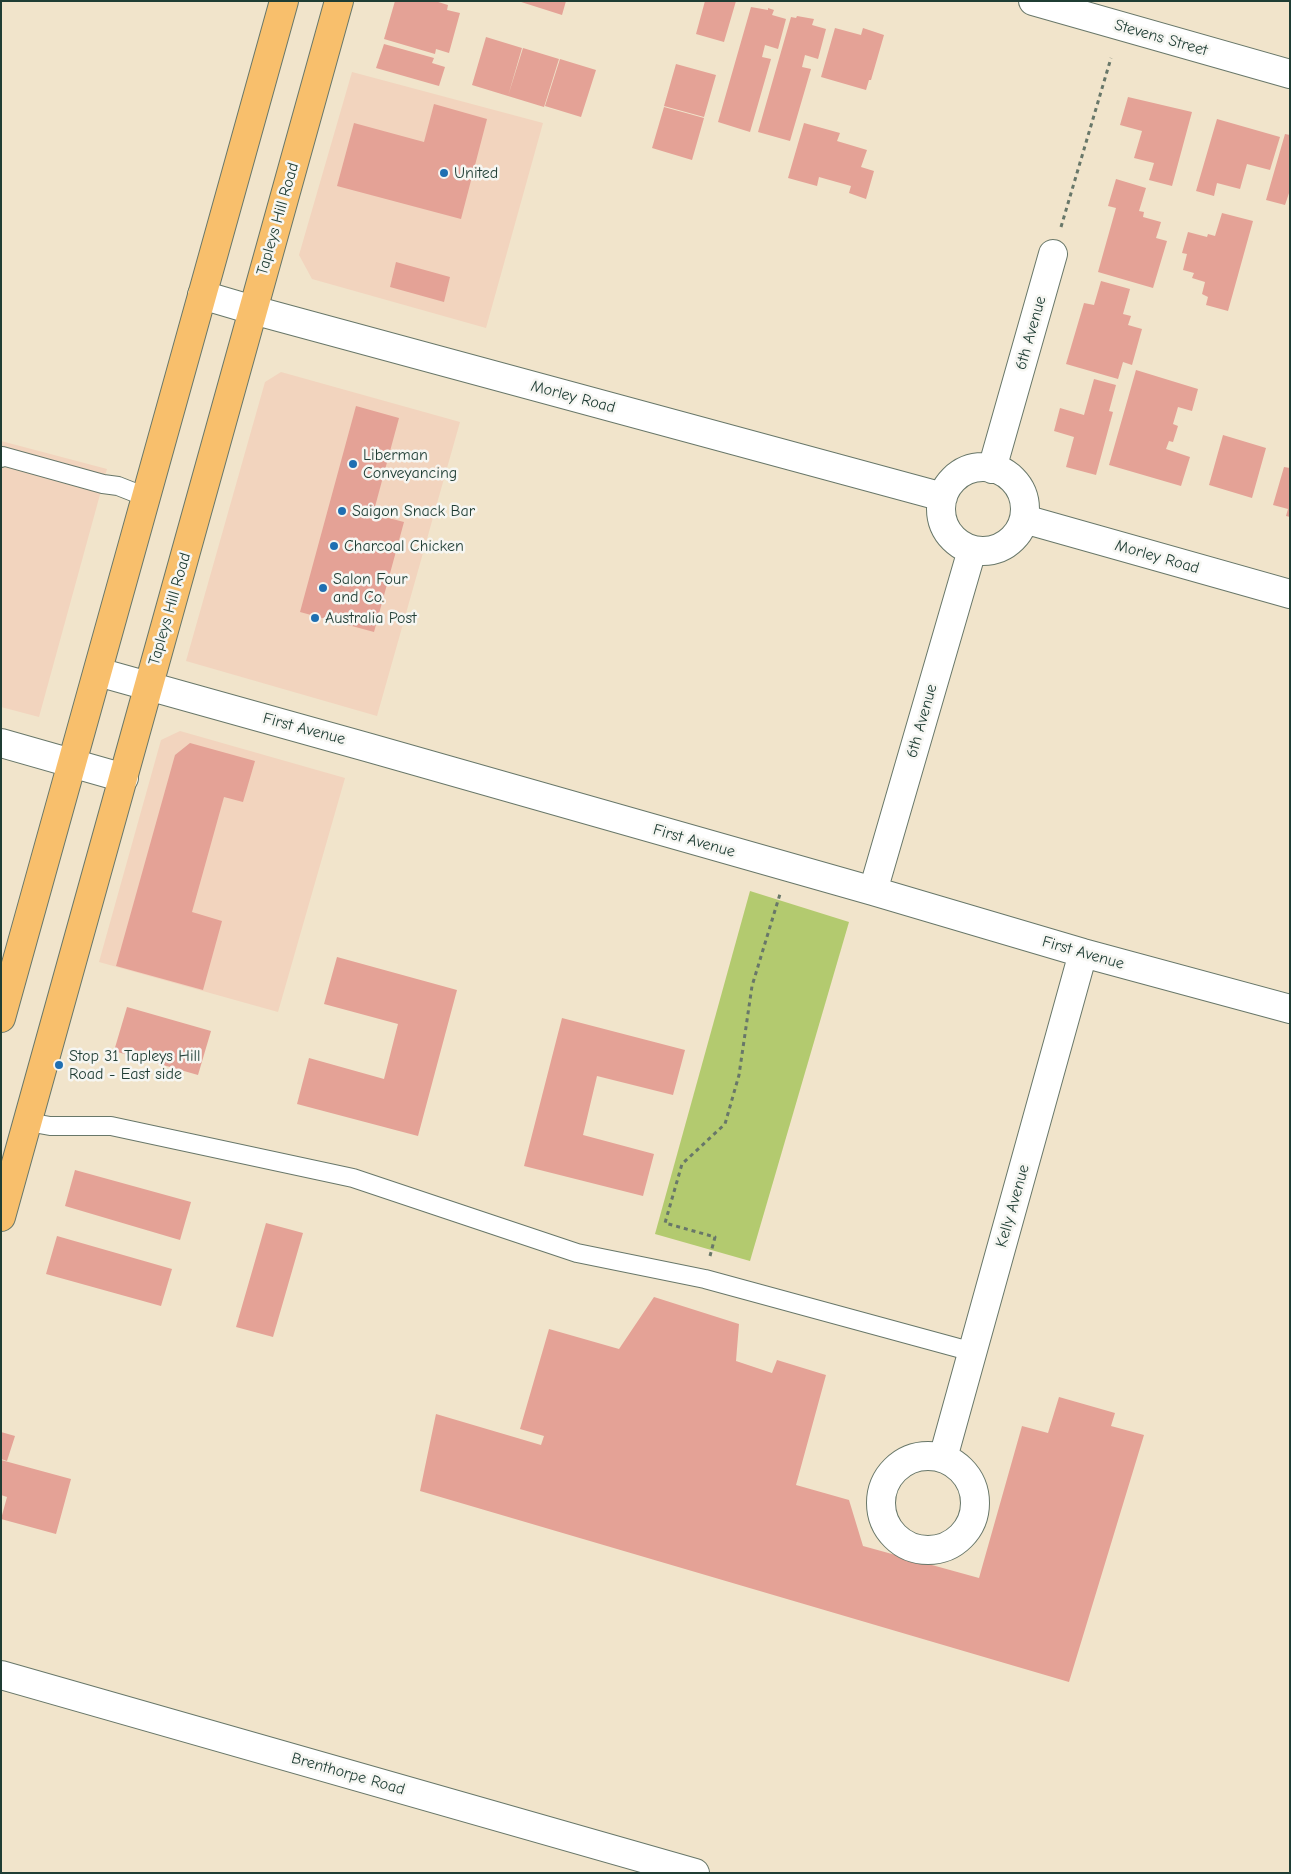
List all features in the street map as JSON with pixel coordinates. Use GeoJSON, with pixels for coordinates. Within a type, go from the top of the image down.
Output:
{"type":"FeatureCollection","features":[{"type":"Feature","properties":{"kind":"main road"},"geometry":{"type":"LineString","coordinates":[[1,1018],[284,1]]}},
{"type":"Feature","properties":{"kind":"main road","name":"Tapleys Hill Road"},"geometry":{"type":"LineString","coordinates":[[1,1218],[339,1]]}},
{"type":"Feature","properties":{"kind":"street","name":"Stevens Street"},"geometry":{"type":"LineString","coordinates":[[1033,1],[1290,74]]}},
{"type":"Feature","properties":{"kind":"street","name":"6th Avenue"},"geometry":{"type":"LineString","coordinates":[[992,469],[1053,254]]}},
{"type":"Feature","properties":{"kind":"street","name":"Morley Road"},"geometry":{"type":"LineString","coordinates":[[202,295],[943,498]]}},
{"type":"Feature","properties":{"kind":"street"},"geometry":{"type":"LineString","coordinates":[[982,467],[998,470],[1010,477],[1020,489],[1025,504],[1024,520],[1012,540],[997,549],[983,552],[972,550],[959,544],[943,522],[941,509],[943,498],[948,486],[957,476],[969,470],[982,467]]}},
{"type":"Feature","properties":{"kind":"street","name":"Morley Road"},"geometry":{"type":"LineString","coordinates":[[1024,520],[1290,594]]}},
{"type":"Feature","properties":{"kind":"street","name":"6th Avenue"},"geometry":{"type":"LineString","coordinates":[[873,891],[972,550]]}},
{"type":"Feature","properties":{"kind":"street","name":"First Avenue"},"geometry":{"type":"LineString","coordinates":[[98,672],[873,891],[1083,953],[1290,1010]]}},
{"type":"Feature","properties":{"kind":"street"},"geometry":{"type":"LineString","coordinates":[[1,743],[124,778]]}},
{"type":"Feature","properties":{"kind":"street","name":"Kelly Avenue"},"geometry":{"type":"LineString","coordinates":[[943,1458],[1083,953]]}},
{"type":"Feature","properties":{"kind":"street","name":"Brenthorpe Road"},"geometry":{"type":"LineString","coordinates":[[1,1676],[695,1873]]}},
{"type":"Feature","properties":{"kind":"lane"},"geometry":{"type":"LineString","coordinates":[[1,458],[2,456],[103,484],[118,486],[146,497]]}},
{"type":"Feature","properties":{"kind":"lane"},"geometry":{"type":"LineString","coordinates":[[28,1122],[50,1126],[111,1126],[353,1178],[576,1253],[705,1279],[973,1352]]}},
{"type":"Feature","properties":{"kind":"path"},"geometry":{"type":"LineString","coordinates":[[1053,254],[1111,58]]}},
{"type":"Feature","properties":{"kind":"path"},"geometry":{"type":"LineString","coordinates":[[705,1279],[715,1237],[665,1223],[682,1164],[725,1124],[739,1075],[752,986],[788,868]]}},
{"type":"Feature","properties":{"kind":"shaded area","name":"United"},"geometry":{"type":"Polygon","coordinates":[[[352,72],[543,123],[486,328],[312,279],[299,255],[352,72]]]}},
{"type":"Feature","properties":{"kind":"shaded area"},"geometry":{"type":"Polygon","coordinates":[[[281,372],[460,422],[377,716],[186,661],[265,382],[281,372]]]}},
{"type":"Feature","properties":{"kind":"shaded area"},"geometry":{"type":"Polygon","coordinates":[[[1,441],[107,469],[39,717],[1,707],[1,441]]]}},
{"type":"Feature","properties":{"kind":"shaded area"},"geometry":{"type":"Polygon","coordinates":[[[180,731],[345,778],[278,1012],[99,962],[161,740],[180,731]]]}},
{"type":"Feature","properties":{"kind":"green space"},"geometry":{"type":"Polygon","coordinates":[[[750,891],[849,922],[750,1261],[655,1234],[750,891]]]}},
{"type":"Feature","properties":{"kind":"building"},"geometry":{"type":"Polygon","coordinates":[[[395,1],[435,1],[448,5],[447,10],[460,13],[449,53],[436,49],[435,54],[384,39],[395,1]]]}},
{"type":"Feature","properties":{"kind":"building"},"geometry":{"type":"Polygon","coordinates":[[[518,1],[566,1],[562,15],[518,1]]]}},
{"type":"Feature","properties":{"kind":"building"},"geometry":{"type":"Polygon","coordinates":[[[705,1],[736,1],[724,42],[696,34],[705,1]]]}},
{"type":"Feature","properties":{"kind":"building"},"geometry":{"type":"Polygon","coordinates":[[[751,7],[774,10],[772,15],[786,19],[778,49],[765,45],[762,57],[771,59],[750,132],[718,122],[751,7]]]}},
{"type":"Feature","properties":{"kind":"building"},"geometry":{"type":"Polygon","coordinates":[[[797,16],[814,19],[812,25],[826,29],[818,59],[805,55],[802,67],[811,69],[790,141],[758,132],[791,17],[796,18],[797,16]]]}},
{"type":"Feature","properties":{"kind":"building"},"geometry":{"type":"Polygon","coordinates":[[[835,28],[861,35],[863,28],[884,35],[871,80],[869,80],[866,90],[821,77],[835,28]]]}},
{"type":"Feature","properties":{"kind":"building"},"geometry":{"type":"Polygon","coordinates":[[[486,37],[522,48],[508,96],[472,85],[486,37]]]}},
{"type":"Feature","properties":{"kind":"building"},"geometry":{"type":"Polygon","coordinates":[[[384,44],[434,58],[432,63],[445,67],[439,86],[376,68],[384,44]]]}},
{"type":"Feature","properties":{"kind":"building"},"geometry":{"type":"Polygon","coordinates":[[[523,48],[559,59],[544,107],[508,96],[523,48]]]}},
{"type":"Feature","properties":{"kind":"building"},"geometry":{"type":"Polygon","coordinates":[[[560,59],[596,70],[581,117],[545,106],[560,59]]]}},
{"type":"Feature","properties":{"kind":"building"},"geometry":{"type":"Polygon","coordinates":[[[676,64],[716,75],[704,117],[664,106],[676,64]]]}},
{"type":"Feature","properties":{"kind":"building"},"geometry":{"type":"Polygon","coordinates":[[[1128,97],[1192,112],[1172,186],[1149,180],[1154,163],[1134,158],[1142,131],[1120,125],[1128,97]]]}},
{"type":"Feature","properties":{"kind":"building"},"geometry":{"type":"Polygon","coordinates":[[[434,104],[487,119],[461,219],[337,186],[354,123],[424,142],[434,104]]]}},
{"type":"Feature","properties":{"kind":"building"},"geometry":{"type":"Polygon","coordinates":[[[664,107],[704,118],[692,160],[652,148],[664,107]]]}},
{"type":"Feature","properties":{"kind":"building"},"geometry":{"type":"Polygon","coordinates":[[[1217,119],[1280,137],[1270,170],[1247,164],[1240,189],[1217,183],[1214,196],[1196,191],[1217,119]]]}},
{"type":"Feature","properties":{"kind":"building"},"geometry":{"type":"Polygon","coordinates":[[[804,123],[840,133],[837,141],[867,150],[861,167],[874,171],[866,199],[849,193],[851,186],[819,177],[817,186],[788,178],[804,123]]]}},
{"type":"Feature","properties":{"kind":"building"},"geometry":{"type":"Polygon","coordinates":[[[1285,134],[1290,135],[1290,190],[1285,205],[1266,200],[1285,134]]]}},
{"type":"Feature","properties":{"kind":"building"},"geometry":{"type":"Polygon","coordinates":[[[1116,179],[1146,188],[1139,211],[1144,212],[1143,217],[1161,222],[1156,238],[1167,241],[1153,288],[1098,272],[1116,208],[1108,206],[1116,179]]]}},
{"type":"Feature","properties":{"kind":"building"},"geometry":{"type":"Polygon","coordinates":[[[1222,213],[1253,221],[1228,311],[1206,305],[1208,297],[1202,294],[1205,282],[1192,278],[1194,273],[1183,270],[1187,254],[1182,253],[1188,232],[1207,237],[1208,234],[1215,236],[1222,213]]]}},
{"type":"Feature","properties":{"kind":"building"},"geometry":{"type":"Polygon","coordinates":[[[396,262],[450,277],[444,302],[390,287],[396,262]]]}},
{"type":"Feature","properties":{"kind":"building"},"geometry":{"type":"Polygon","coordinates":[[[1101,281],[1130,289],[1123,314],[1131,316],[1128,325],[1142,329],[1132,365],[1123,362],[1118,379],[1066,364],[1084,303],[1094,305],[1101,281]]]}},
{"type":"Feature","properties":{"kind":"building"},"geometry":{"type":"Polygon","coordinates":[[[1136,370],[1198,389],[1192,411],[1178,407],[1173,424],[1178,426],[1173,442],[1169,441],[1166,449],[1190,457],[1181,486],[1109,465],[1136,370]]]}},
{"type":"Feature","properties":{"kind":"building"},"geometry":{"type":"Polygon","coordinates":[[[1094,379],[1116,385],[1109,411],[1113,412],[1096,475],[1066,467],[1074,437],[1054,431],[1060,408],[1084,415],[1094,379]]]}},
{"type":"Feature","properties":{"kind":"building"},"geometry":{"type":"Polygon","coordinates":[[[356,406],[399,418],[373,514],[404,522],[374,632],[300,612],[356,406]]]}},
{"type":"Feature","properties":{"kind":"building"},"geometry":{"type":"Polygon","coordinates":[[[1223,435],[1266,448],[1252,498],[1209,485],[1223,435]]]}},
{"type":"Feature","properties":{"kind":"building"},"geometry":{"type":"Polygon","coordinates":[[[1284,467],[1290,468],[1290,517],[1286,516],[1288,509],[1273,505],[1284,467]]]}},
{"type":"Feature","properties":{"kind":"building"},"geometry":{"type":"Polygon","coordinates":[[[190,743],[255,761],[243,802],[224,797],[192,912],[222,921],[203,990],[116,966],[175,755],[190,743]]]}},
{"type":"Feature","properties":{"kind":"building"},"geometry":{"type":"Polygon","coordinates":[[[337,957],[457,990],[418,1136],[297,1104],[309,1058],[384,1079],[398,1024],[324,1004],[337,957]]]}},
{"type":"Feature","properties":{"kind":"building"},"geometry":{"type":"Polygon","coordinates":[[[127,1007],[211,1031],[198,1075],[114,1051],[127,1007]]]}},
{"type":"Feature","properties":{"kind":"building"},"geometry":{"type":"Polygon","coordinates":[[[562,1018],[685,1050],[673,1095],[597,1076],[583,1135],[654,1154],[643,1196],[524,1166],[562,1018]]]}},
{"type":"Feature","properties":{"kind":"building"},"geometry":{"type":"Polygon","coordinates":[[[75,1170],[191,1202],[180,1240],[65,1206],[75,1170]]]}},
{"type":"Feature","properties":{"kind":"building"},"geometry":{"type":"Polygon","coordinates":[[[266,1223],[303,1233],[273,1337],[236,1327],[266,1223]]]}},
{"type":"Feature","properties":{"kind":"building"},"geometry":{"type":"Polygon","coordinates":[[[57,1236],[172,1269],[161,1306],[46,1274],[57,1236]]]}},
{"type":"Feature","properties":{"kind":"building"},"geometry":{"type":"Polygon","coordinates":[[[654,1297],[739,1324],[736,1361],[772,1373],[777,1360],[826,1375],[796,1485],[849,1500],[863,1546],[979,1578],[1022,1426],[1048,1433],[1059,1397],[1115,1413],[1111,1426],[1144,1435],[1069,1682],[420,1491],[436,1414],[541,1445],[544,1436],[520,1429],[549,1329],[619,1349],[654,1297]]]}},
{"type":"Feature","properties":{"kind":"building"},"geometry":{"type":"Polygon","coordinates":[[[1,1432],[15,1436],[7,1461],[1,1459],[1,1432]]]}},
{"type":"Feature","properties":{"kind":"building"},"geometry":{"type":"Polygon","coordinates":[[[1,1460],[71,1479],[56,1534],[1,1519],[7,1497],[1,1495],[1,1460]]]}},
{"type":"Feature","properties":{"kind":"place","name":"United"},"geometry":{"type":"Point","coordinates":[444,173]}},
{"type":"Feature","properties":{"kind":"place","name":"Liberman Conveyancing"},"geometry":{"type":"Point","coordinates":[353,464]}},
{"type":"Feature","properties":{"kind":"place","name":"Saigon Snack Bar"},"geometry":{"type":"Point","coordinates":[342,511]}},
{"type":"Feature","properties":{"kind":"place","name":"Charcoal Chicken"},"geometry":{"type":"Point","coordinates":[334,546]}},
{"type":"Feature","properties":{"kind":"place","name":"Salon Four and Co."},"geometry":{"type":"Point","coordinates":[323,588]}},
{"type":"Feature","properties":{"kind":"place","name":"Australia Post"},"geometry":{"type":"Point","coordinates":[315,618]}},
{"type":"Feature","properties":{"kind":"place","name":"Stop 31 Tapleys Hill Road - East side"},"geometry":{"type":"Point","coordinates":[59,1065]}}]}
